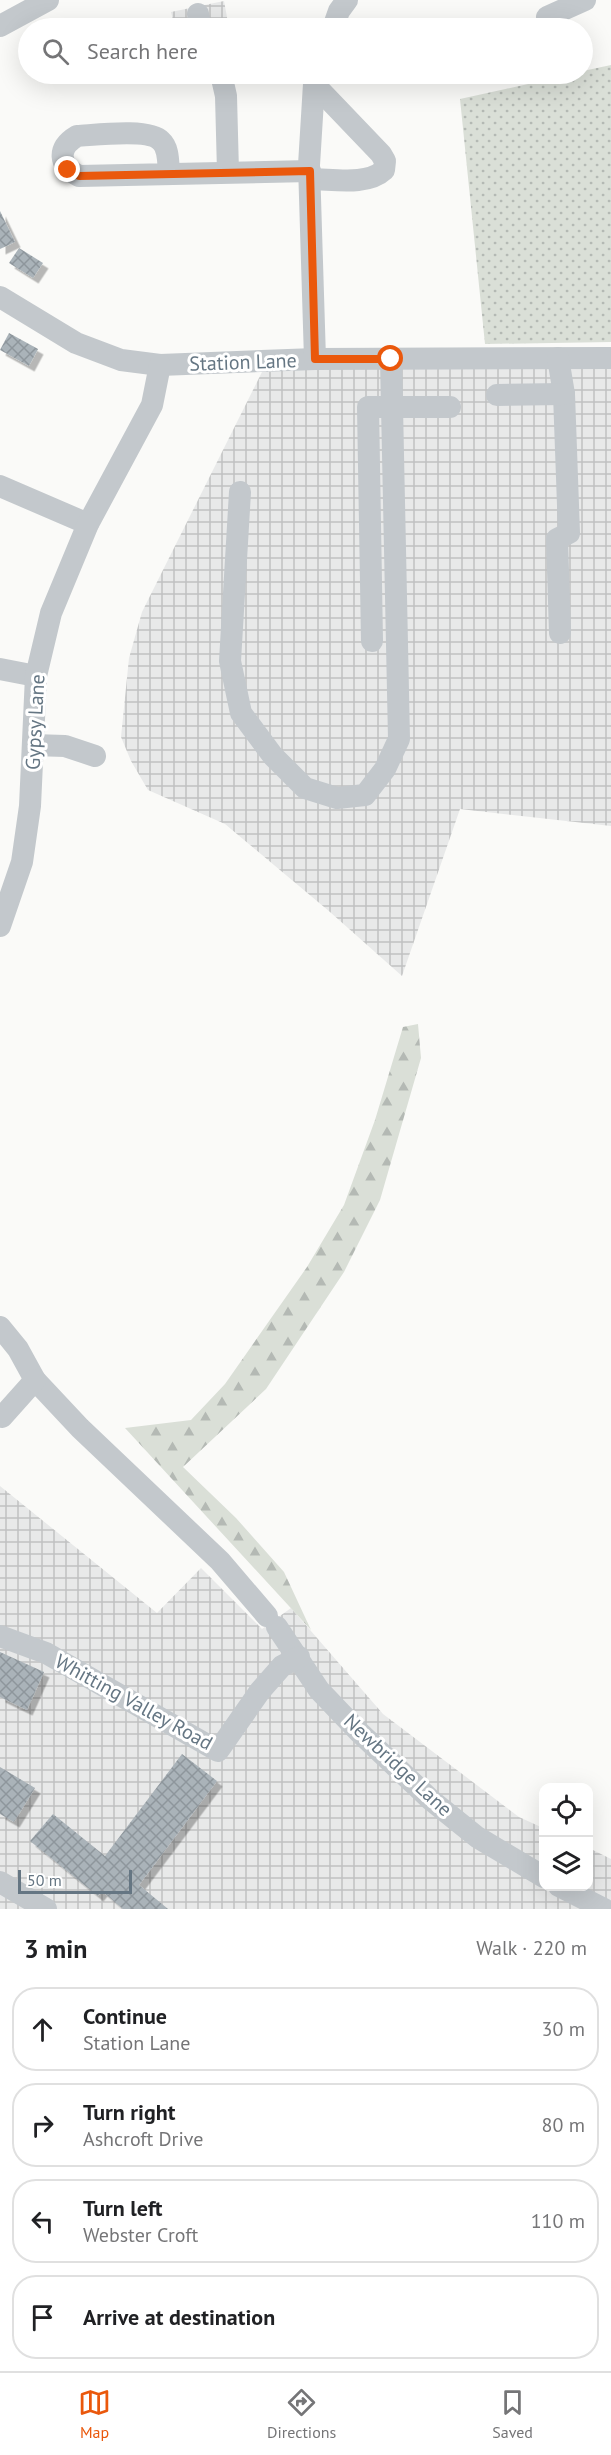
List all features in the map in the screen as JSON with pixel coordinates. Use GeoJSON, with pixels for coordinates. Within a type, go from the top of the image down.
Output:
{"type":"FeatureCollection","features":[{"type":"Feature","properties":{"kind":"street"},"geometry":{"type":"LineString","coordinates":[[0,26],[48,0]]}},
{"type":"Feature","properties":{"kind":"street"},"geometry":{"type":"LineString","coordinates":[[337,18],[347,0]]}},
{"type":"Feature","properties":{"kind":"street"},"geometry":{"type":"LineString","coordinates":[[547,18],[585,0]]}},
{"type":"Feature","properties":{"kind":"street"},"geometry":{"type":"LineString","coordinates":[[223,84],[226,96],[228,172]]}},
{"type":"Feature","properties":{"kind":"street"},"geometry":{"type":"LineString","coordinates":[[315,359],[310,175],[316,84]]}},
{"type":"Feature","properties":{"kind":"street"},"geometry":{"type":"LineString","coordinates":[[169,173],[228,172],[367,179],[377,176],[384,170],[385,161],[381,154],[320,84]]}},
{"type":"Feature","properties":{"kind":"street","name":"Station Lane"},"geometry":{"type":"LineString","coordinates":[[0,297],[76,343],[121,360],[160,365],[315,359],[611,358]]}},
{"type":"Feature","properties":{"kind":"street"},"geometry":{"type":"LineString","coordinates":[[558,358],[564,394],[569,533],[557,539],[560,633]]}},
{"type":"Feature","properties":{"kind":"street"},"geometry":{"type":"LineString","coordinates":[[240,492],[230,661],[241,713],[273,756],[305,788],[337,798],[364,795],[385,769],[399,739],[391,359]]}},
{"type":"Feature","properties":{"kind":"street","name":"Gypsy Lane"},"geometry":{"type":"LineString","coordinates":[[0,926],[22,862],[30,806],[36,676],[51,613],[88,524],[152,405],[160,365]]}},
{"type":"Feature","properties":{"kind":"street"},"geometry":{"type":"LineString","coordinates":[[497,395],[564,394]]}},
{"type":"Feature","properties":{"kind":"street"},"geometry":{"type":"LineString","coordinates":[[372,641],[368,407],[450,407]]}},
{"type":"Feature","properties":{"kind":"street"},"geometry":{"type":"LineString","coordinates":[[0,486],[88,524]]}},
{"type":"Feature","properties":{"kind":"street"},"geometry":{"type":"LineString","coordinates":[[370,522],[394,521]]}},
{"type":"Feature","properties":{"kind":"street"},"geometry":{"type":"LineString","coordinates":[[0,669],[36,676]]}},
{"type":"Feature","properties":{"kind":"street"},"geometry":{"type":"LineString","coordinates":[[33,745],[65,746],[95,756]]}},
{"type":"Feature","properties":{"kind":"street","name":"Newbridge Lane"},"geometry":{"type":"LineString","coordinates":[[0,1327],[18,1349],[35,1380],[80,1428],[220,1561],[241,1600],[272,1622],[319,1690],[358,1731],[431,1800],[477,1837],[539,1875]]}},
{"type":"Feature","properties":{"kind":"street"},"geometry":{"type":"LineString","coordinates":[[2,1417],[35,1380]]}},
{"type":"Feature","properties":{"kind":"street","name":"Whitting Valley Road"},"geometry":{"type":"LineString","coordinates":[[0,1636],[46,1653],[218,1751],[260,1691],[282,1666],[298,1657]]}},
{"type":"Feature","properties":{"kind":"street"},"geometry":{"type":"LineString","coordinates":[[0,1882],[26,1903],[46,1909]]}},
{"type":"Feature","properties":{"kind":"street"},"geometry":{"type":"LineString","coordinates":[[567,1891],[604,1909]]}},
{"type":"Feature","properties":{"kind":"shaded area"},"geometry":{"type":"Polygon","coordinates":[[[224,1],[227,18],[172,18],[171,12],[224,1]]]}},
{"type":"Feature","properties":{"kind":"shaded area"},"geometry":{"type":"Polygon","coordinates":[[[611,364],[611,826],[460,809],[402,976],[225,824],[148,790],[131,761],[121,737],[129,658],[142,612],[265,366],[611,364]]]}},
{"type":"Feature","properties":{"kind":"shaded area"},"geometry":{"type":"Polygon","coordinates":[[[0,1486],[157,1613],[201,1568],[262,1629],[291,1608],[383,1714],[519,1817],[539,1826],[539,1891],[593,1891],[593,1850],[611,1859],[611,1909],[0,1909],[0,1486]]]}},
{"type":"Feature","properties":{"kind":"green space"},"geometry":{"type":"Polygon","coordinates":[[[611,65],[611,342],[485,344],[460,99],[528,84],[593,84],[593,69],[611,65]]]}},
{"type":"Feature","properties":{"kind":"green space"},"geometry":{"type":"Polygon","coordinates":[[[418,1024],[421,1058],[380,1200],[344,1272],[266,1389],[183,1467],[236,1518],[284,1572],[311,1630],[125,1428],[191,1420],[225,1384],[307,1267],[344,1205],[375,1120],[403,1027],[418,1024]]]}},
{"type":"Feature","properties":{"kind":"building"},"geometry":{"type":"Polygon","coordinates":[[[0,211],[15,242],[0,249],[0,211]]]}},
{"type":"Feature","properties":{"kind":"building"},"geometry":{"type":"Polygon","coordinates":[[[19,248],[43,263],[33,278],[9,263],[19,248]]]}},
{"type":"Feature","properties":{"kind":"building"},"geometry":{"type":"Polygon","coordinates":[[[9,333],[38,349],[29,366],[0,350],[9,333]]]}},
{"type":"Feature","properties":{"kind":"building"},"geometry":{"type":"Polygon","coordinates":[[[0,1652],[44,1672],[27,1710],[0,1697],[0,1652]]]}},
{"type":"Feature","properties":{"kind":"building"},"geometry":{"type":"Polygon","coordinates":[[[182,1754],[217,1781],[139,1885],[168,1909],[123,1909],[102,1891],[98,1896],[30,1841],[53,1814],[105,1856],[182,1754]]]}},
{"type":"Feature","properties":{"kind":"building"},"geometry":{"type":"Polygon","coordinates":[[[0,1767],[35,1788],[14,1822],[0,1814],[0,1767]]]}},
{"type":"Feature","properties":{"kind":"route"},"geometry":{"type":"LineString","coordinates":[[68,170],[79,176],[310,171],[315,359],[391,359]]}}]}
